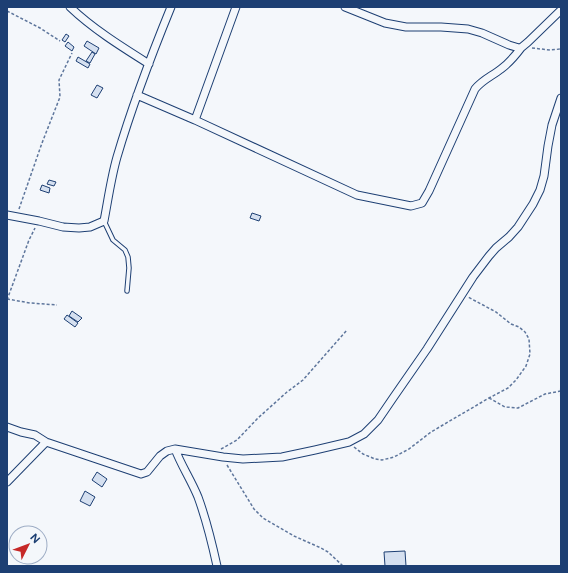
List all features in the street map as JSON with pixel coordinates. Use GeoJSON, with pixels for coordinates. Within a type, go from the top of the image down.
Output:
{"type":"FeatureCollection","features":[{"type":"Feature","properties":{"kind":"street"},"geometry":{"type":"LineString","coordinates":[[70,7],[91,25],[149,64]]}},
{"type":"Feature","properties":{"kind":"street"},"geometry":{"type":"LineString","coordinates":[[7,215],[39,221],[63,228],[90,228],[104,221],[116,159],[137,96],[171,7]]}},
{"type":"Feature","properties":{"kind":"street"},"geometry":{"type":"LineString","coordinates":[[196,120],[236,7]]}},
{"type":"Feature","properties":{"kind":"street"},"geometry":{"type":"LineString","coordinates":[[345,7],[366,16],[396,25],[406,27],[468,29],[482,33],[515,47],[522,47]]}},
{"type":"Feature","properties":{"kind":"street"},"geometry":{"type":"LineString","coordinates":[[137,96],[196,120],[357,195],[411,206],[422,203],[429,191],[475,89],[484,80],[503,68],[522,47],[561,10]]}},
{"type":"Feature","properties":{"kind":"street"},"geometry":{"type":"LineString","coordinates":[[7,427],[35,435],[46,442],[62,446],[141,474],[147,472],[160,456],[167,451],[175,449],[223,458],[243,459],[282,456],[349,442],[364,434],[378,420],[427,349],[473,277],[496,248],[518,227],[533,204],[540,190],[544,176],[552,125],[561,98]]}},
{"type":"Feature","properties":{"kind":"street"},"geometry":{"type":"LineString","coordinates":[[7,482],[46,442]]}},
{"type":"Feature","properties":{"kind":"street"},"geometry":{"type":"LineString","coordinates":[[175,449],[180,463],[192,483],[198,497],[217,566]]}},
{"type":"Feature","properties":{"kind":"lane"},"geometry":{"type":"LineString","coordinates":[[104,221],[114,240],[125,250],[128,257],[129,268],[127,291]]}},
{"type":"Feature","properties":{"kind":"path"},"geometry":{"type":"LineString","coordinates":[[7,11],[40,28],[60,41]]}},
{"type":"Feature","properties":{"kind":"path"},"geometry":{"type":"LineString","coordinates":[[522,47],[550,50],[561,49]]}},
{"type":"Feature","properties":{"kind":"path"},"geometry":{"type":"LineString","coordinates":[[17,217],[42,143],[60,97],[58,85],[59,80],[72,53]]}},
{"type":"Feature","properties":{"kind":"path"},"geometry":{"type":"LineString","coordinates":[[39,221],[29,240],[7,299],[30,304],[57,305]]}},
{"type":"Feature","properties":{"kind":"path"},"geometry":{"type":"LineString","coordinates":[[349,442],[363,454],[374,458],[382,460],[394,457],[409,449],[431,432],[508,388],[516,380],[526,366],[530,354],[528,339],[525,332],[479,302],[461,294]]}},
{"type":"Feature","properties":{"kind":"path"},"geometry":{"type":"LineString","coordinates":[[217,452],[237,440],[258,418],[303,380],[347,330]]}},
{"type":"Feature","properties":{"kind":"path"},"geometry":{"type":"LineString","coordinates":[[489,398],[505,407],[518,408],[545,394],[561,391]]}},
{"type":"Feature","properties":{"kind":"path"},"geometry":{"type":"LineString","coordinates":[[223,458],[254,509],[263,518],[294,536],[328,552],[342,566]]}},
{"type":"Feature","properties":{"kind":"building"},"geometry":{"type":"Polygon","coordinates":[[[66,34],[69,36],[65,42],[62,40],[66,34]]]}},
{"type":"Feature","properties":{"kind":"building"},"geometry":{"type":"Polygon","coordinates":[[[87,41],[99,48],[96,54],[84,46],[87,41]]]}},
{"type":"Feature","properties":{"kind":"building"},"geometry":{"type":"Polygon","coordinates":[[[68,42],[74,47],[72,51],[65,46],[68,42]]]}},
{"type":"Feature","properties":{"kind":"building"},"geometry":{"type":"Polygon","coordinates":[[[92,52],[95,54],[90,63],[86,61],[92,52]]]}},
{"type":"Feature","properties":{"kind":"building"},"geometry":{"type":"Polygon","coordinates":[[[78,57],[90,64],[88,68],[76,61],[78,57]]]}},
{"type":"Feature","properties":{"kind":"building"},"geometry":{"type":"Polygon","coordinates":[[[97,85],[103,88],[97,98],[91,95],[97,85]]]}},
{"type":"Feature","properties":{"kind":"building"},"geometry":{"type":"Polygon","coordinates":[[[49,180],[56,182],[54,186],[47,184],[49,180]]]}},
{"type":"Feature","properties":{"kind":"building"},"geometry":{"type":"Polygon","coordinates":[[[42,185],[50,188],[49,193],[40,190],[42,185]]]}},
{"type":"Feature","properties":{"kind":"building"},"geometry":{"type":"Polygon","coordinates":[[[252,213],[261,216],[259,221],[250,218],[252,213]]]}},
{"type":"Feature","properties":{"kind":"building"},"geometry":{"type":"Polygon","coordinates":[[[72,311],[82,318],[78,322],[69,316],[72,311]]]}},
{"type":"Feature","properties":{"kind":"building"},"geometry":{"type":"Polygon","coordinates":[[[67,315],[78,323],[75,327],[64,319],[67,315]]]}},
{"type":"Feature","properties":{"kind":"building"},"geometry":{"type":"Polygon","coordinates":[[[97,472],[107,479],[102,487],[92,480],[97,472]]]}},
{"type":"Feature","properties":{"kind":"building"},"geometry":{"type":"Polygon","coordinates":[[[85,491],[95,497],[90,506],[80,501],[85,491]]]}},
{"type":"Feature","properties":{"kind":"building"},"geometry":{"type":"Polygon","coordinates":[[[405,551],[406,566],[385,566],[384,552],[405,551]]]}},
{"type":"Feature","properties":{"kind":"waterway"},"geometry":{"type":"LineString","coordinates":[[561,389],[561,396]]}}]}
